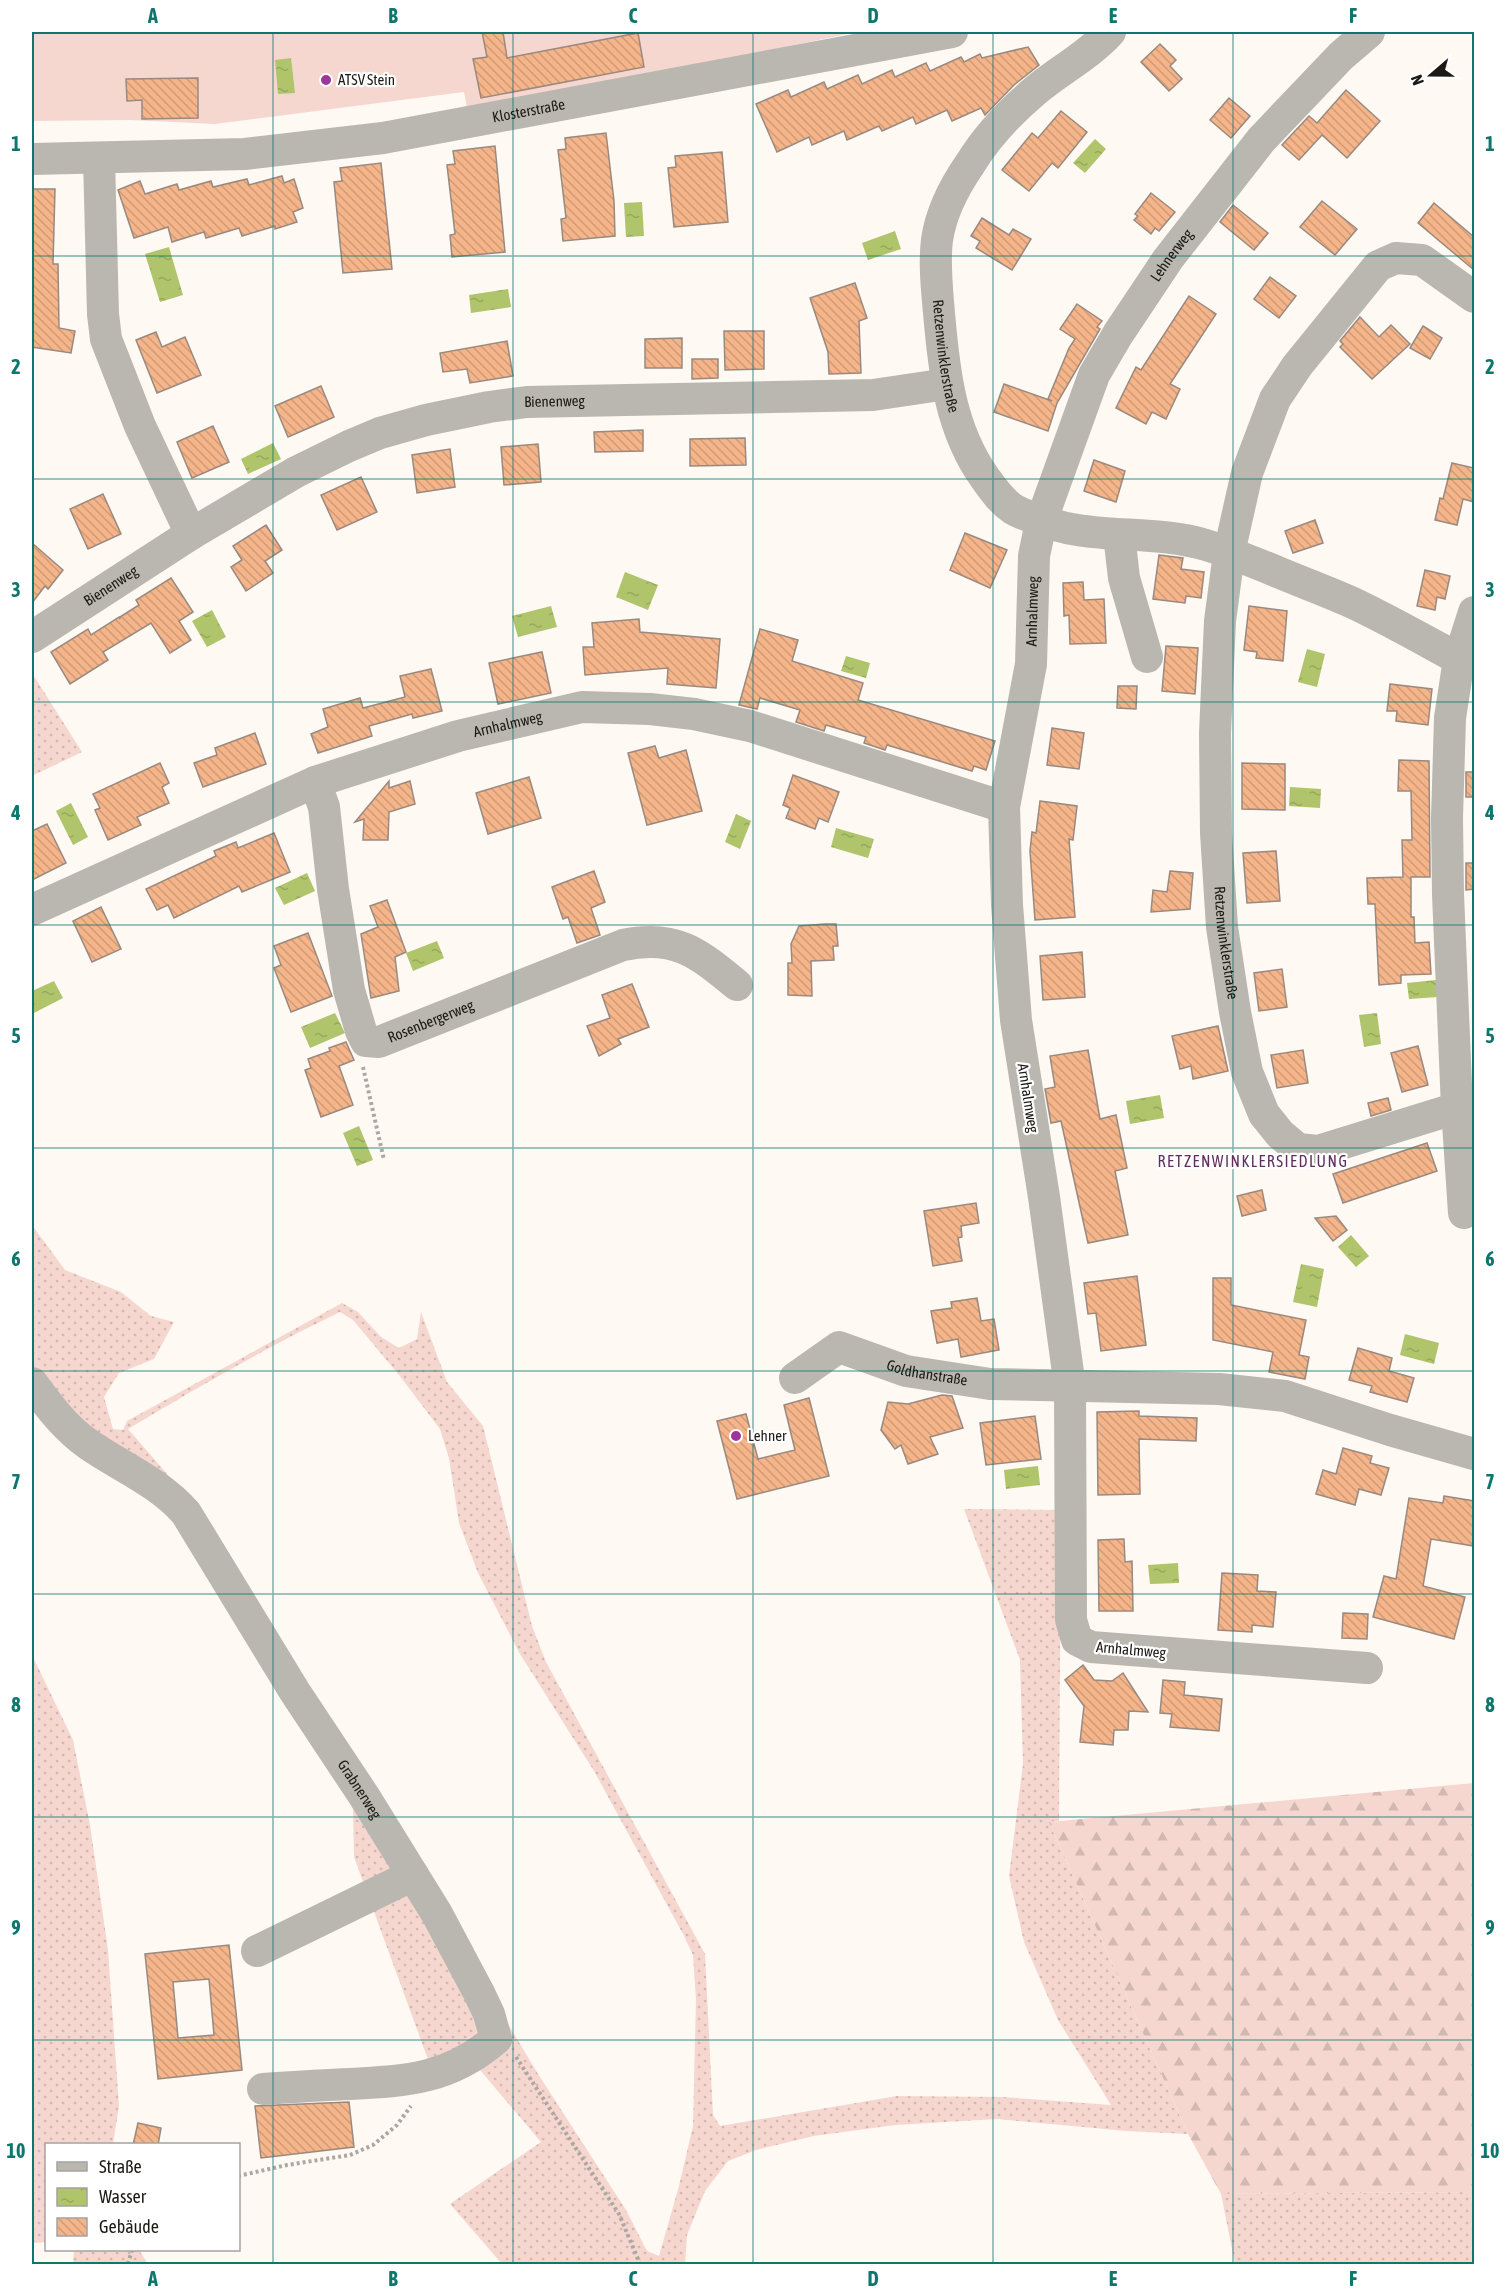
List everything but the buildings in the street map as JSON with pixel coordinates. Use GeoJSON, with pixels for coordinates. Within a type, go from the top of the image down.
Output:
{"type":"FeatureCollection","features":[{"type":"Feature","properties":{"kind":"street","name":"Klosterstraße"},"geometry":{"type":"LineString","coordinates":[[32,159],[244,154],[383,138],[952,32]]}},
{"type":"Feature","properties":{"kind":"street","name":"Retzenwinklerstraße"},"geometry":{"type":"LineString","coordinates":[[1110,32],[1090,50],[1036,90],[1011,113],[972,160],[943,214],[937,241],[936,261],[941,338],[947,384],[953,413],[976,466],[995,492],[1013,509],[1041,522],[1074,531],[1203,544],[1350,602],[1459,659]]}},
{"type":"Feature","properties":{"kind":"street","name":"Lehnerweg"},"geometry":{"type":"LineString","coordinates":[[1041,522],[1094,375],[1143,297],[1207,207],[1261,140],[1341,56],[1368,32]]}},
{"type":"Feature","properties":{"kind":"street"},"geometry":{"type":"LineString","coordinates":[[99,158],[103,314],[106,339],[140,426],[191,534]]}},
{"type":"Feature","properties":{"kind":"street","name":"Retzenwinklerstraße"},"geometry":{"type":"LineString","coordinates":[[1457,1108],[1318,1151],[1298,1149],[1280,1134],[1264,1114],[1247,1072],[1221,916],[1216,833],[1215,733],[1221,621],[1229,553],[1247,474],[1275,399],[1297,366],[1378,266],[1396,258],[1422,260],[1474,297]]}},
{"type":"Feature","properties":{"kind":"street","name":"Bienenweg"},"geometry":{"type":"LineString","coordinates":[[32,637],[191,534],[296,472],[348,446],[403,427],[489,407],[527,402],[873,395],[947,384]]}},
{"type":"Feature","properties":{"kind":"street","name":"Arnhalmweg"},"geometry":{"type":"LineString","coordinates":[[1041,522],[1034,556],[1031,664],[1004,807],[1006,905],[1016,1020],[1044,1197],[1070,1387],[1071,1620],[1077,1640],[1091,1647],[1367,1668]]}},
{"type":"Feature","properties":{"kind":"street"},"geometry":{"type":"LineString","coordinates":[[1119,535],[1124,578],[1147,657]]}},
{"type":"Feature","properties":{"kind":"street"},"geometry":{"type":"LineString","coordinates":[[1464,1213],[1457,1108],[1447,818],[1450,718],[1459,659],[1474,612]]}},
{"type":"Feature","properties":{"kind":"street","name":"Arnhalmweg"},"geometry":{"type":"LineString","coordinates":[[32,910],[315,782],[458,736],[582,707],[650,709],[694,714],[750,726],[1004,807]]}},
{"type":"Feature","properties":{"kind":"street","name":"Rosenbergerweg"},"geometry":{"type":"LineString","coordinates":[[315,782],[324,807],[333,889],[350,990],[366,1041],[379,1042],[623,945],[643,941],[674,945],[702,956],[737,985]]}},
{"type":"Feature","properties":{"kind":"street","name":"Goldhanstraße"},"geometry":{"type":"LineString","coordinates":[[795,1378],[839,1347],[906,1371],[990,1384],[1070,1387]]}},
{"type":"Feature","properties":{"kind":"street","name":"Grabnerweg"},"geometry":{"type":"LineString","coordinates":[[32,1383],[65,1425],[85,1443],[173,1497],[186,1513],[295,1692],[414,1875],[480,1995],[489,2014],[495,2039]]}},
{"type":"Feature","properties":{"kind":"street"},"geometry":{"type":"LineString","coordinates":[[1070,1387],[1219,1389],[1286,1396],[1390,1430],[1474,1454]]}},
{"type":"Feature","properties":{"kind":"street"},"geometry":{"type":"LineString","coordinates":[[257,1951],[414,1875]]}},
{"type":"Feature","properties":{"kind":"street"},"geometry":{"type":"LineString","coordinates":[[263,2089],[393,2083],[422,2078],[465,2061],[495,2039]]}},
{"type":"Feature","properties":{"kind":"path"},"geometry":{"type":"LineString","coordinates":[[366,1041],[362,1063],[384,1160]]}},
{"type":"Feature","properties":{"kind":"path"},"geometry":{"type":"LineString","coordinates":[[495,2039],[517,2058],[619,2214],[640,2265]]}},
{"type":"Feature","properties":{"kind":"path"},"geometry":{"type":"LineString","coordinates":[[240,2175],[350,2155],[373,2145],[397,2125],[415,2101],[421,2090],[422,2078]]}},
{"type":"Feature","properties":{"kind":"green space","name":"ATSV Stein"},"geometry":{"type":"Polygon","coordinates":[[[32,32],[857,32],[468,113],[464,92],[215,124],[130,120],[32,121],[32,32]]]}},
{"type":"Feature","properties":{"kind":"green space"},"geometry":{"type":"Polygon","coordinates":[[[32,673],[82,752],[32,776],[32,673]]]}},
{"type":"Feature","properties":{"kind":"green space"},"geometry":{"type":"Polygon","coordinates":[[[32,1225],[65,1270],[121,1292],[151,1316],[174,1322],[154,1359],[119,1373],[104,1397],[113,1429],[123,1430],[127,1421],[342,1303],[358,1312],[381,1337],[399,1348],[417,1339],[421,1312],[447,1382],[483,1426],[532,1626],[546,1662],[705,1954],[713,2115],[720,2126],[897,2096],[1003,2097],[1111,2105],[1058,2020],[1024,1942],[1009,1876],[1023,1764],[1020,1660],[964,1509],[1061,1510],[1059,1821],[1049,1822],[1188,2134],[1126,2131],[997,2119],[895,2125],[814,2136],[756,2150],[728,2161],[705,2191],[687,2235],[685,2264],[502,2264],[450,2204],[541,2142],[480,2070],[430,2065],[354,1857],[352,1763],[538,2074],[626,2210],[647,2251],[659,2256],[693,2126],[696,1999],[693,1955],[594,1771],[520,1654],[478,1573],[459,1523],[449,1458],[440,1429],[353,1320],[340,1312],[313,1325],[206,1383],[128,1429],[181,1490],[116,1454],[32,1371],[32,1225]]]}},
{"type":"Feature","properties":{"kind":"green space"},"geometry":{"type":"Polygon","coordinates":[[[32,1655],[73,1740],[90,1825],[108,1950],[119,2106],[113,2143],[45,2143],[45,2242],[32,2243],[32,1655]]]}},
{"type":"Feature","properties":{"kind":"green space"},"geometry":{"type":"Polygon","coordinates":[[[1474,1783],[1474,2192],[1221,2194],[1188,2134],[1049,1822],[1474,1783]]]}},
{"type":"Feature","properties":{"kind":"green space"},"geometry":{"type":"Polygon","coordinates":[[[1474,2192],[1474,2264],[1235,2264],[1221,2194],[1474,2192]]]}},
{"type":"Feature","properties":{"kind":"green space"},"geometry":{"type":"Polygon","coordinates":[[[74,2251],[140,2251],[148,2264],[73,2264],[74,2251]]]}},
{"type":"Feature","properties":{"kind":"water"},"geometry":{"type":"Polygon","coordinates":[[[291,58],[295,93],[278,94],[275,60],[291,58]]]}},
{"type":"Feature","properties":{"kind":"water"},"geometry":{"type":"Polygon","coordinates":[[[1095,139],[1106,149],[1085,173],[1073,163],[1095,139]]]}},
{"type":"Feature","properties":{"kind":"water"},"geometry":{"type":"Polygon","coordinates":[[[642,202],[644,236],[626,237],[624,203],[642,202]]]}},
{"type":"Feature","properties":{"kind":"water"},"geometry":{"type":"Polygon","coordinates":[[[895,231],[901,249],[868,260],[862,243],[895,231]]]}},
{"type":"Feature","properties":{"kind":"water"},"geometry":{"type":"Polygon","coordinates":[[[169,247],[183,295],[160,302],[145,254],[169,247]]]}},
{"type":"Feature","properties":{"kind":"water"},"geometry":{"type":"Polygon","coordinates":[[[508,289],[511,307],[471,313],[469,295],[508,289]]]}},
{"type":"Feature","properties":{"kind":"water"},"geometry":{"type":"Polygon","coordinates":[[[273,443],[281,459],[248,474],[241,459],[273,443]]]}},
{"type":"Feature","properties":{"kind":"water"},"geometry":{"type":"Polygon","coordinates":[[[625,572],[658,585],[648,610],[616,597],[625,572]]]}},
{"type":"Feature","properties":{"kind":"water"},"geometry":{"type":"Polygon","coordinates":[[[551,606],[557,627],[518,637],[512,616],[551,606]]]}},
{"type":"Feature","properties":{"kind":"water"},"geometry":{"type":"Polygon","coordinates":[[[212,610],[226,637],[207,647],[192,621],[212,610]]]}},
{"type":"Feature","properties":{"kind":"water"},"geometry":{"type":"Polygon","coordinates":[[[1307,649],[1325,654],[1317,687],[1298,682],[1307,649]]]}},
{"type":"Feature","properties":{"kind":"water"},"geometry":{"type":"Polygon","coordinates":[[[846,656],[870,663],[866,678],[841,671],[846,656]]]}},
{"type":"Feature","properties":{"kind":"water"},"geometry":{"type":"Polygon","coordinates":[[[1290,787],[1321,789],[1320,808],[1289,806],[1290,787]]]}},
{"type":"Feature","properties":{"kind":"water"},"geometry":{"type":"Polygon","coordinates":[[[71,803],[88,837],[73,845],[56,811],[71,803]]]}},
{"type":"Feature","properties":{"kind":"water"},"geometry":{"type":"Polygon","coordinates":[[[736,814],[751,821],[740,849],[725,842],[736,814]]]}},
{"type":"Feature","properties":{"kind":"water"},"geometry":{"type":"Polygon","coordinates":[[[836,828],[874,839],[868,858],[831,847],[836,828]]]}},
{"type":"Feature","properties":{"kind":"water"},"geometry":{"type":"Polygon","coordinates":[[[307,873],[315,891],[284,905],[275,888],[307,873]]]}},
{"type":"Feature","properties":{"kind":"water"},"geometry":{"type":"Polygon","coordinates":[[[437,941],[444,958],[413,971],[406,953],[437,941]]]}},
{"type":"Feature","properties":{"kind":"water"},"geometry":{"type":"Polygon","coordinates":[[[1436,980],[1438,997],[1409,999],[1407,983],[1436,980]]]}},
{"type":"Feature","properties":{"kind":"water"},"geometry":{"type":"Polygon","coordinates":[[[54,981],[63,998],[32,1014],[32,991],[54,981]]]}},
{"type":"Feature","properties":{"kind":"water"},"geometry":{"type":"Polygon","coordinates":[[[335,1013],[345,1033],[310,1048],[301,1027],[335,1013]]]}},
{"type":"Feature","properties":{"kind":"water"},"geometry":{"type":"Polygon","coordinates":[[[1377,1013],[1381,1044],[1364,1047],[1359,1015],[1377,1013]]]}},
{"type":"Feature","properties":{"kind":"water"},"geometry":{"type":"Polygon","coordinates":[[[1160,1095],[1164,1118],[1130,1124],[1126,1101],[1160,1095]]]}},
{"type":"Feature","properties":{"kind":"water"},"geometry":{"type":"Polygon","coordinates":[[[359,1126],[373,1160],[357,1166],[343,1133],[359,1126]]]}},
{"type":"Feature","properties":{"kind":"water"},"geometry":{"type":"Polygon","coordinates":[[[1351,1235],[1369,1256],[1356,1267],[1338,1247],[1351,1235]]]}},
{"type":"Feature","properties":{"kind":"water"},"geometry":{"type":"Polygon","coordinates":[[[1301,1264],[1324,1269],[1317,1307],[1293,1302],[1301,1264]]]}},
{"type":"Feature","properties":{"kind":"water"},"geometry":{"type":"Polygon","coordinates":[[[1405,1334],[1439,1343],[1434,1364],[1400,1355],[1405,1334]]]}},
{"type":"Feature","properties":{"kind":"water"},"geometry":{"type":"Polygon","coordinates":[[[1038,1466],[1040,1485],[1006,1489],[1004,1470],[1038,1466]]]}},
{"type":"Feature","properties":{"kind":"water"},"geometry":{"type":"Polygon","coordinates":[[[1178,1563],[1179,1583],[1150,1584],[1148,1565],[1178,1563]]]}},
{"type":"Feature","properties":{"kind":"place","name":"ATSV Stein"},"geometry":{"type":"Point","coordinates":[326,80]}},
{"type":"Feature","properties":{"kind":"place","name":"Lehner"},"geometry":{"type":"Point","coordinates":[736,1436]}},
{"type":"Feature","properties":{"kind":"district","name":"RETZENWINKLERSIEDLUNG"},"geometry":{"type":"Point","coordinates":[1253,1161]}}]}
